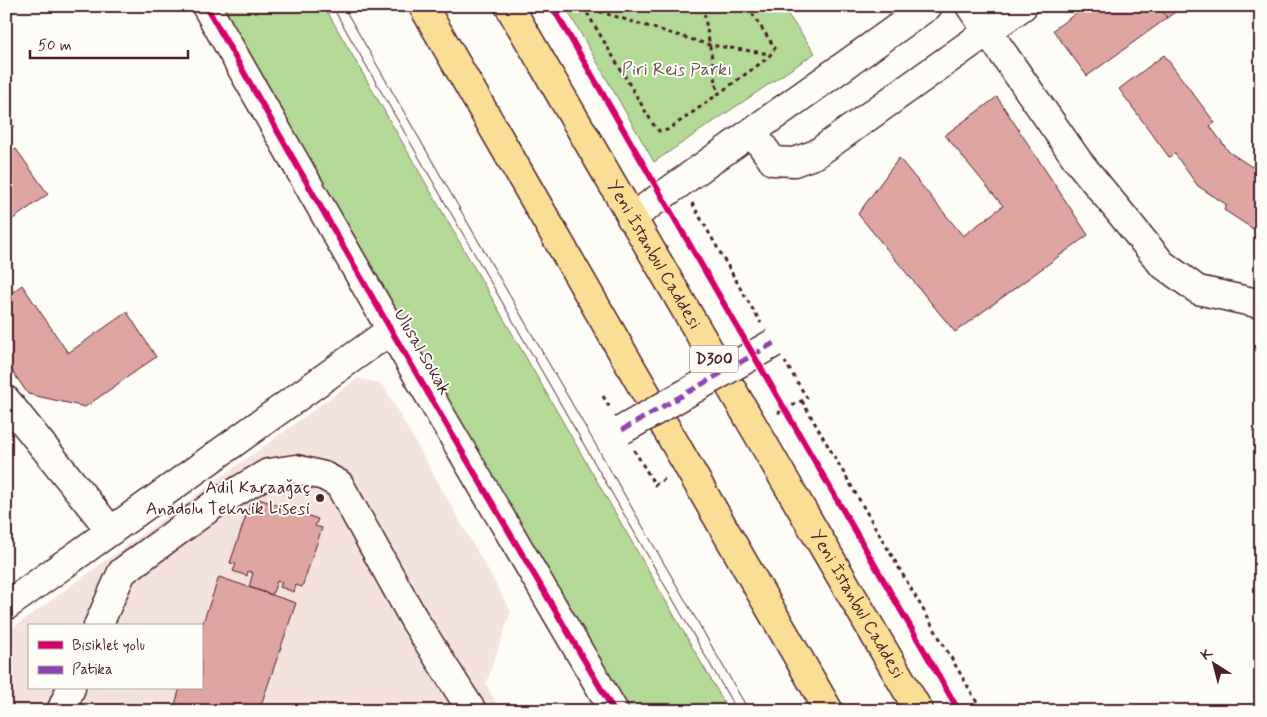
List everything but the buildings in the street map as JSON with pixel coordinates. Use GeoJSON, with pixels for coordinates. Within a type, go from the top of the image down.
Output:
{"type":"FeatureCollection","features":[{"type":"Feature","properties":{"kind":"highway"},"geometry":{"type":"LineString","coordinates":[[423,6],[829,711]]}},
{"type":"Feature","properties":{"kind":"highway","name":"Yeni İstanbul Caddesi"},"geometry":{"type":"LineString","coordinates":[[509,6],[919,711]]}},
{"type":"Feature","properties":{"kind":"street","name":"Ulusal Sokak"},"geometry":{"type":"LineString","coordinates":[[206,6],[391,330],[614,711]]}},
{"type":"Feature","properties":{"kind":"street"},"geometry":{"type":"LineString","coordinates":[[631,218],[928,6]]}},
{"type":"Feature","properties":{"kind":"street"},"geometry":{"type":"LineString","coordinates":[[970,6],[1078,161],[1162,264],[1198,290],[1261,304]]}},
{"type":"Feature","properties":{"kind":"street"},"geometry":{"type":"LineString","coordinates":[[752,132],[773,160],[794,162],[816,154],[1023,6]]}},
{"type":"Feature","properties":{"kind":"street"},"geometry":{"type":"LineString","coordinates":[[6,606],[391,330]]}},
{"type":"Feature","properties":{"kind":"street"},"geometry":{"type":"LineString","coordinates":[[622,430],[774,343]]}},
{"type":"Feature","properties":{"kind":"street"},"geometry":{"type":"LineString","coordinates":[[6,400],[111,531]]}},
{"type":"Feature","properties":{"kind":"street"},"geometry":{"type":"LineString","coordinates":[[99,624],[122,572],[212,506],[268,472],[296,468],[324,476],[339,484],[415,621],[472,711]]}},
{"type":"Feature","properties":{"kind":"street"},"geometry":{"type":"LineString","coordinates":[[61,711],[70,690]]}},
{"type":"Feature","properties":{"kind":"path"},"geometry":{"type":"LineString","coordinates":[[703,6],[718,94]]}},
{"type":"Feature","properties":{"kind":"path"},"geometry":{"type":"LineString","coordinates":[[584,7],[653,124],[659,131],[667,130],[771,54],[775,48],[746,6]]}},
{"type":"Feature","properties":{"kind":"path"},"geometry":{"type":"LineString","coordinates":[[584,7],[710,45],[771,54]]}},
{"type":"Feature","properties":{"kind":"path"},"geometry":{"type":"LineString","coordinates":[[681,183],[746,298],[807,398],[781,412]]}},
{"type":"Feature","properties":{"kind":"path"},"geometry":{"type":"LineString","coordinates":[[802,401],[982,711]]}},
{"type":"Feature","properties":{"kind":"path"},"geometry":{"type":"LineString","coordinates":[[780,402],[781,412],[790,419]]}},
{"type":"Feature","properties":{"kind":"path"},"geometry":{"type":"LineString","coordinates":[[622,430],[655,485]]}},
{"type":"Feature","properties":{"kind":"shaded area","name":"Adil Karaağaç Anadolu Teknik Lisesi"},"geometry":{"type":"Polygon","coordinates":[[[358,378],[383,385],[511,611],[486,684],[500,711],[6,711],[6,633],[358,378]]]}},
{"type":"Feature","properties":{"kind":"green space"},"geometry":{"type":"Polygon","coordinates":[[[221,6],[324,6],[729,711],[629,711],[221,6]]]}},
{"type":"Feature","properties":{"kind":"green space","name":"Piri Reis Parkı"},"geometry":{"type":"Polygon","coordinates":[[[565,6],[782,6],[815,53],[654,162],[565,6]]]}},
{"type":"Feature","properties":{"kind":"tram line"},"geometry":{"type":"LineString","coordinates":[[332,6],[737,711]]}},
{"type":"Feature","properties":{"kind":"tram line"},"geometry":{"type":"LineString","coordinates":[[343,6],[749,711]]}},
{"type":"Feature","properties":{"kind":"marked path"},"geometry":{"type":"LineString","coordinates":[[622,430],[774,343]]}},
{"type":"Feature","properties":{"kind":"cycle path"},"geometry":{"type":"LineString","coordinates":[[206,6],[391,330],[614,711]]}},
{"type":"Feature","properties":{"kind":"cycle path"},"geometry":{"type":"LineString","coordinates":[[552,6],[959,711]]}},
{"type":"Feature","properties":{"kind":"place","name":"Adil Karaağaç Anadolu Teknik Lisesi"},"geometry":{"type":"Point","coordinates":[320,498]}}]}
